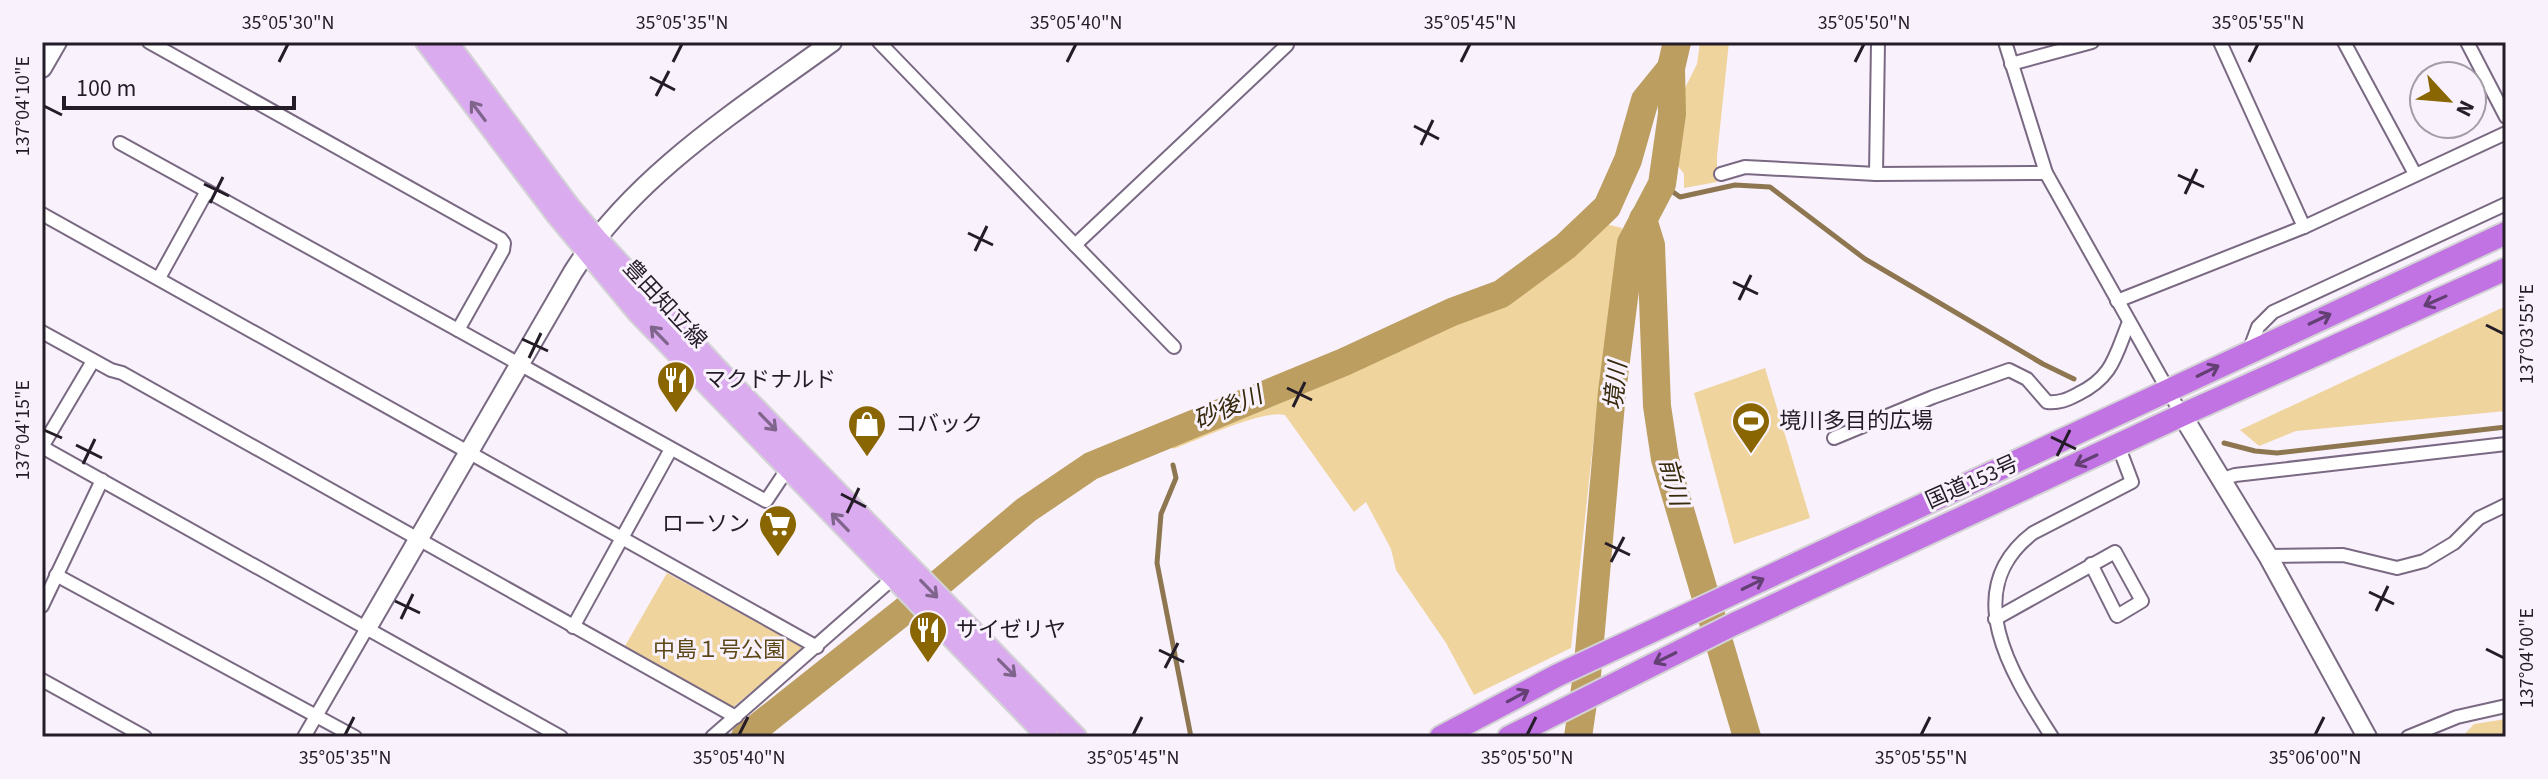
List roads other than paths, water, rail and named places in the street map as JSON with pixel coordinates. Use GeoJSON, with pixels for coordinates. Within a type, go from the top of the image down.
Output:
{"type":"FeatureCollection","features":[{"type":"Feature","properties":{"kind":"highway","name":"国道153号"},"geometry":{"type":"LineString","coordinates":[[1445,735],[1558,675],[2506,233]]}},
{"type":"Feature","properties":{"kind":"highway","name":"国道153号"},"geometry":{"type":"LineString","coordinates":[[1509,737],[1734,624],[2182,415],[2506,269]]}},
{"type":"Feature","properties":{"kind":"main road","name":"豊田知立線"},"geometry":{"type":"LineString","coordinates":[[426,42],[592,245],[721,373],[901,572]]}},
{"type":"Feature","properties":{"kind":"main road","name":"豊田知立線"},"geometry":{"type":"LineString","coordinates":[[447,42],[569,206],[639,314],[788,468],[901,572]]}},
{"type":"Feature","properties":{"kind":"main road"},"geometry":{"type":"LineString","coordinates":[[901,572],[942,614],[1076,737]]}},
{"type":"Feature","properties":{"kind":"main road"},"geometry":{"type":"LineString","coordinates":[[942,614],[1048,737]]}},
{"type":"Feature","properties":{"kind":"street"},"geometry":{"type":"LineString","coordinates":[[42,68],[57,42]]}},
{"type":"Feature","properties":{"kind":"street"},"geometry":{"type":"LineString","coordinates":[[149,42],[501,239],[503,250],[458,330]]}},
{"type":"Feature","properties":{"kind":"street"},"geometry":{"type":"LineString","coordinates":[[304,737],[592,245],[621,210],[663,170],[721,123],[832,42]]}},
{"type":"Feature","properties":{"kind":"street"},"geometry":{"type":"LineString","coordinates":[[879,42],[1174,347]]}},
{"type":"Feature","properties":{"kind":"street"},"geometry":{"type":"LineString","coordinates":[[1075,245],[1287,42]]}},
{"type":"Feature","properties":{"kind":"street"},"geometry":{"type":"LineString","coordinates":[[1876,174],[1878,42]]}},
{"type":"Feature","properties":{"kind":"street"},"geometry":{"type":"LineString","coordinates":[[2005,42],[2046,173],[2182,415],[2268,556],[2367,737]]}},
{"type":"Feature","properties":{"kind":"street"},"geometry":{"type":"LineString","coordinates":[[2011,64],[2092,42]]}},
{"type":"Feature","properties":{"kind":"street"},"geometry":{"type":"LineString","coordinates":[[2220,42],[2304,227]]}},
{"type":"Feature","properties":{"kind":"street"},"geometry":{"type":"LineString","coordinates":[[2344,42],[2415,174]]}},
{"type":"Feature","properties":{"kind":"street"},"geometry":{"type":"LineString","coordinates":[[2467,42],[2506,117]]}},
{"type":"Feature","properties":{"kind":"street"},"geometry":{"type":"LineString","coordinates":[[2117,301],[2304,227],[2506,133]]}},
{"type":"Feature","properties":{"kind":"street"},"geometry":{"type":"LineString","coordinates":[[120,143],[766,501],[788,468]]}},
{"type":"Feature","properties":{"kind":"street"},"geometry":{"type":"LineString","coordinates":[[1721,174],[1745,167],[1876,174],[2046,173]]}},
{"type":"Feature","properties":{"kind":"street"},"geometry":{"type":"LineString","coordinates":[[159,278],[207,191]]}},
{"type":"Feature","properties":{"kind":"street"},"geometry":{"type":"LineString","coordinates":[[2249,351],[2258,327],[2273,312],[2506,204]]}},
{"type":"Feature","properties":{"kind":"street"},"geometry":{"type":"LineString","coordinates":[[42,214],[817,647]]}},
{"type":"Feature","properties":{"kind":"street"},"geometry":{"type":"LineString","coordinates":[[1834,438],[2009,370],[2027,379],[2047,402],[2058,403],[2099,384],[2108,371],[2129,322]]}},
{"type":"Feature","properties":{"kind":"street"},"geometry":{"type":"LineString","coordinates":[[42,332],[93,361],[122,373],[736,717]]}},
{"type":"Feature","properties":{"kind":"street"},"geometry":{"type":"LineString","coordinates":[[93,361],[42,447],[561,737]]}},
{"type":"Feature","properties":{"kind":"street"},"geometry":{"type":"LineString","coordinates":[[2220,480],[2235,475],[2506,444]]}},
{"type":"Feature","properties":{"kind":"street"},"geometry":{"type":"LineString","coordinates":[[2052,737],[2004,652],[1995,619],[1996,589],[2007,560],[2021,542],[2132,482],[2118,445]]}},
{"type":"Feature","properties":{"kind":"street"},"geometry":{"type":"LineString","coordinates":[[573,627],[671,449]]}},
{"type":"Feature","properties":{"kind":"street"},"geometry":{"type":"LineString","coordinates":[[42,606],[102,480]]}},
{"type":"Feature","properties":{"kind":"street"},"geometry":{"type":"LineString","coordinates":[[2268,556],[2343,555],[2397,568],[2424,561],[2454,543],[2479,518],[2506,505]]}},
{"type":"Feature","properties":{"kind":"street"},"geometry":{"type":"LineString","coordinates":[[1995,619],[2091,564],[2115,552],[2142,601],[2117,616],[2091,564]]}},
{"type":"Feature","properties":{"kind":"street"},"geometry":{"type":"LineString","coordinates":[[712,737],[901,572]]}},
{"type":"Feature","properties":{"kind":"street"},"geometry":{"type":"LineString","coordinates":[[56,575],[355,737]]}},
{"type":"Feature","properties":{"kind":"street"},"geometry":{"type":"LineString","coordinates":[[42,680],[145,737]]}},
{"type":"Feature","properties":{"kind":"street"},"geometry":{"type":"LineString","coordinates":[[2408,737],[2457,717],[2506,706]]}},
{"type":"Feature","properties":{"kind":"waterway","name":"境川"},"geometry":{"type":"LineString","coordinates":[[1578,737],[1587,675],[1612,392],[1631,243],[1662,184],[1672,114],[1671,68],[1677,42]]}},
{"type":"Feature","properties":{"kind":"waterway","name":"砂後川"},"geometry":{"type":"LineString","coordinates":[[745,737],[1026,510],[1091,466],[1501,294],[1566,246],[1607,207],[1628,160],[1645,100],[1671,68]]}},
{"type":"Feature","properties":{"kind":"waterway"},"geometry":{"type":"LineString","coordinates":[[1662,184],[1680,197],[1735,185],[1770,187],[1865,259],[2043,364],[2074,379]]}},
{"type":"Feature","properties":{"kind":"waterway","name":"前川"},"geometry":{"type":"LineString","coordinates":[[1643,219],[1651,245],[1657,406],[1665,459],[1747,737]]}},
{"type":"Feature","properties":{"kind":"waterway"},"geometry":{"type":"LineString","coordinates":[[2224,443],[2277,453],[2506,427]]}},
{"type":"Feature","properties":{"kind":"waterway"},"geometry":{"type":"LineString","coordinates":[[1173,465],[1176,478],[1161,514],[1157,563],[1191,737]]}},
{"type":"Feature","properties":{"kind":"place","name":"マクドナルド"},"geometry":{"type":"Point","coordinates":[676,414]}},
{"type":"Feature","properties":{"kind":"place","name":"境川多目的広場"},"geometry":{"type":"Point","coordinates":[1751,455]}},
{"type":"Feature","properties":{"kind":"place","name":"コバック"},"geometry":{"type":"Point","coordinates":[867,458]}},
{"type":"Feature","properties":{"kind":"place","name":"ローソン"},"geometry":{"type":"Point","coordinates":[778,558]}},
{"type":"Feature","properties":{"kind":"place","name":"サイゼリヤ"},"geometry":{"type":"Point","coordinates":[928,664]}},
{"type":"Feature","properties":{"kind":"park label","name":"中島１号公園"},"geometry":{"type":"Point","coordinates":[719,650]}}]}
